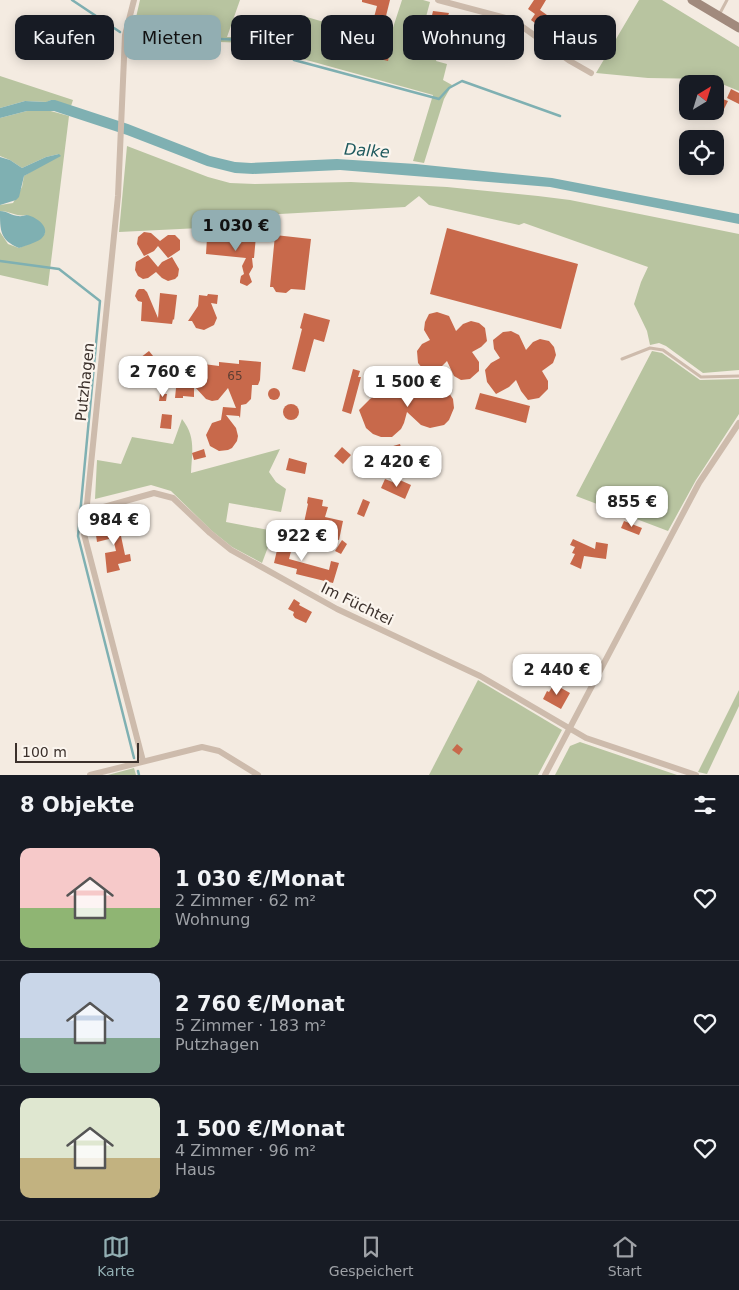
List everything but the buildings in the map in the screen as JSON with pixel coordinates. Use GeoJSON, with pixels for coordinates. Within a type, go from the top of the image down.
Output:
{"type":"FeatureCollection","features":[{"type":"Feature","properties":{"kind":"main road"},"geometry":{"type":"LineString","coordinates":[[692,0],[739,28]]}},
{"type":"Feature","properties":{"kind":"street","name":"Putzhagen"},"geometry":{"type":"LineString","coordinates":[[134,0],[126,35],[118,196],[85,509],[84,534],[143,762]]}},
{"type":"Feature","properties":{"kind":"street"},"geometry":{"type":"LineString","coordinates":[[438,0],[513,20],[570,61],[591,73]]}},
{"type":"Feature","properties":{"kind":"street"},"geometry":{"type":"LineString","coordinates":[[545,775],[699,483],[739,423]]}},
{"type":"Feature","properties":{"kind":"street","name":"Im Füchtei"},"geometry":{"type":"LineString","coordinates":[[85,509],[94,510],[154,493],[173,498],[231,550],[337,609],[480,676],[569,730],[586,738],[696,775]]}},
{"type":"Feature","properties":{"kind":"street"},"geometry":{"type":"LineString","coordinates":[[90,775],[202,747],[219,752],[258,775]]}},
{"type":"Feature","properties":{"kind":"lane"},"geometry":{"type":"LineString","coordinates":[[718,16],[727,0]]}},
{"type":"Feature","properties":{"kind":"lane"},"geometry":{"type":"LineString","coordinates":[[622,359],[650,348],[663,350],[702,377],[739,376]]}},
{"type":"Feature","properties":{"kind":"green space"},"geometry":{"type":"Polygon","coordinates":[[[140,0],[240,0],[235,15],[231,15],[231,26],[227,37],[231,37],[231,42],[221,42],[221,15],[137,15],[140,0]]]}},
{"type":"Feature","properties":{"kind":"green space"},"geometry":{"type":"Polygon","coordinates":[[[402,0],[430,2],[427,15],[403,15],[403,60],[436,60],[447,64],[443,80],[452,85],[444,99],[424,163],[413,161],[433,95],[306,60],[311,60],[311,18],[321,21],[321,60],[393,60],[393,28],[402,0]]]}},
{"type":"Feature","properties":{"kind":"green space"},"geometry":{"type":"Polygon","coordinates":[[[639,0],[662,0],[739,47],[739,91],[724,85],[724,75],[679,75],[679,78],[648,78],[596,73],[604,60],[616,60],[616,39],[639,0]]]}},
{"type":"Feature","properties":{"kind":"green space"},"geometry":{"type":"Polygon","coordinates":[[[0,76],[73,100],[71,106],[51,100],[47,102],[25,101],[0,108],[0,76]]]}},
{"type":"Feature","properties":{"kind":"green space"},"geometry":{"type":"Polygon","coordinates":[[[47,110],[69,116],[48,286],[0,275],[0,232],[8,244],[19,248],[40,239],[45,233],[27,215],[0,211],[0,205],[13,203],[22,187],[24,176],[59,154],[46,157],[22,168],[0,156],[0,118],[27,111],[47,110]]]}},
{"type":"Feature","properties":{"kind":"green space"},"geometry":{"type":"Polygon","coordinates":[[[127,146],[208,177],[230,183],[351,182],[447,187],[538,196],[570,200],[739,234],[739,370],[703,373],[666,346],[659,343],[650,345],[647,331],[634,304],[648,267],[524,223],[519,225],[429,205],[419,196],[405,207],[262,215],[261,225],[119,232],[127,146]]]}},
{"type":"Feature","properties":{"kind":"green space"},"geometry":{"type":"Polygon","coordinates":[[[652,351],[662,353],[700,380],[739,379],[739,414],[696,480],[668,531],[576,496],[652,351]]]}},
{"type":"Feature","properties":{"kind":"green space"},"geometry":{"type":"Polygon","coordinates":[[[182,419],[191,438],[191,473],[280,449],[269,472],[276,482],[286,489],[281,512],[229,503],[226,522],[274,531],[262,563],[232,547],[212,531],[171,491],[151,485],[95,499],[97,460],[121,464],[132,437],[173,444],[182,419]]]}},
{"type":"Feature","properties":{"kind":"green space"},"geometry":{"type":"Polygon","coordinates":[[[478,680],[562,730],[538,775],[429,775],[478,680]]]}},
{"type":"Feature","properties":{"kind":"green space"},"geometry":{"type":"Polygon","coordinates":[[[739,690],[739,706],[707,774],[698,772],[739,690]]]}},
{"type":"Feature","properties":{"kind":"green space"},"geometry":{"type":"Polygon","coordinates":[[[580,742],[677,775],[555,775],[570,746],[580,742]]]}},
{"type":"Feature","properties":{"kind":"green space"},"geometry":{"type":"Polygon","coordinates":[[[134,768],[136,775],[108,775],[134,768]]]}},
{"type":"Feature","properties":{"kind":"water"},"geometry":{"type":"Polygon","coordinates":[[[51,100],[128,124],[210,156],[235,162],[337,159],[416,164],[552,178],[739,214],[739,224],[550,187],[340,170],[253,174],[235,173],[207,166],[127,135],[54,111],[27,111],[0,118],[0,108],[25,101],[46,102],[51,100]]]}},
{"type":"Feature","properties":{"kind":"water"},"geometry":{"type":"Polygon","coordinates":[[[59,154],[61,156],[24,176],[19,197],[16,200],[0,205],[0,157],[10,160],[22,168],[46,157],[59,154]]]}},
{"type":"Feature","properties":{"kind":"water"},"geometry":{"type":"Polygon","coordinates":[[[0,211],[16,216],[27,215],[35,218],[42,224],[45,231],[44,235],[41,239],[19,248],[13,245],[2,234],[0,211]]]}},
{"type":"Feature","properties":{"kind":"waterway"},"geometry":{"type":"LineString","coordinates":[[72,0],[120,32]]}},
{"type":"Feature","properties":{"kind":"waterway"},"geometry":{"type":"LineString","coordinates":[[221,39],[275,41],[288,51],[294,60],[439,99],[449,88],[462,81],[560,116]]}},
{"type":"Feature","properties":{"kind":"waterway"},"geometry":{"type":"LineString","coordinates":[[0,261],[59,269],[100,301],[78,536],[134,758]]}},
{"type":"Feature","properties":{"kind":"waterway"},"geometry":{"type":"LineString","coordinates":[[138,771],[139,775]]}},
{"type":"Feature","properties":{"kind":"water label","name":"Dalke"},"geometry":{"type":"Point","coordinates":[367,150]}}]}
